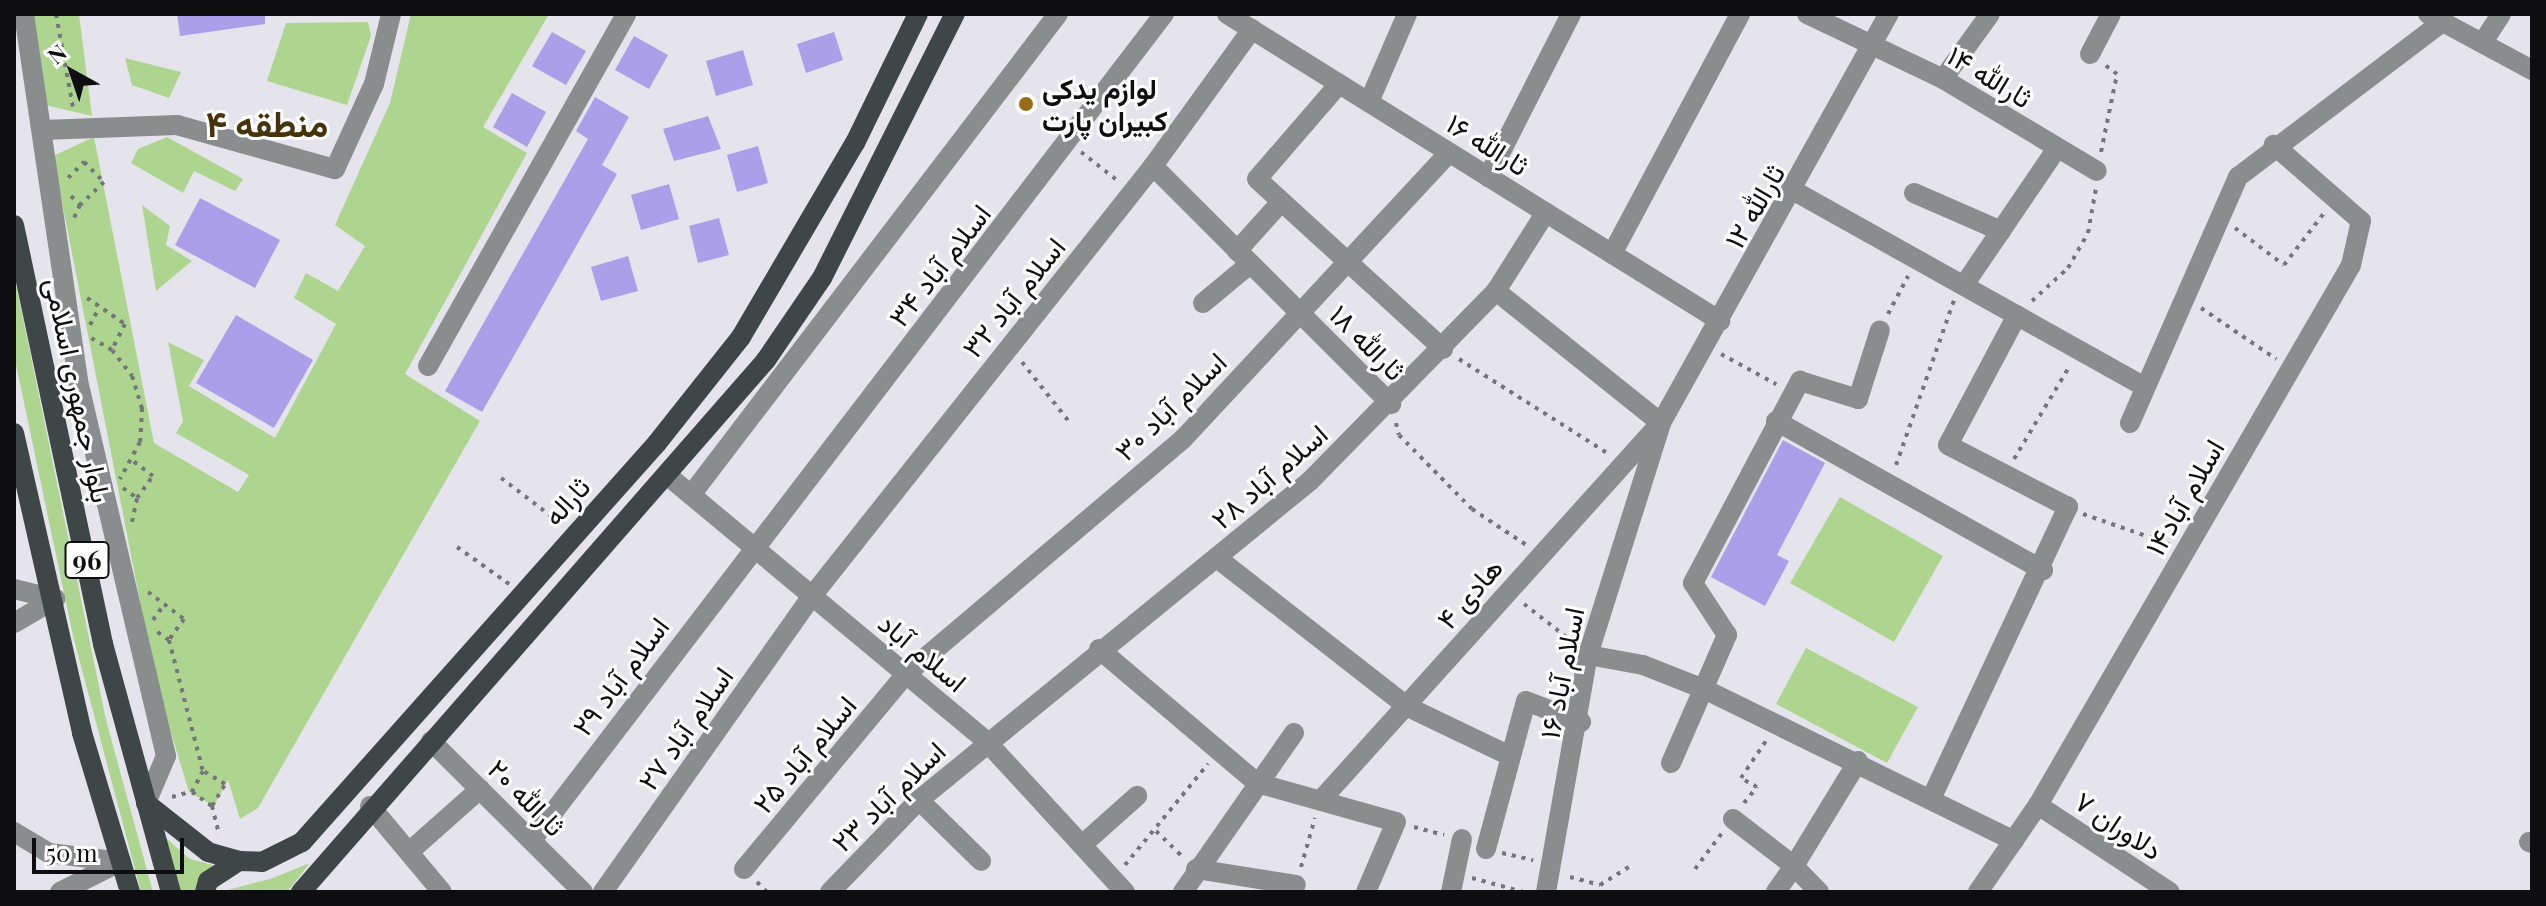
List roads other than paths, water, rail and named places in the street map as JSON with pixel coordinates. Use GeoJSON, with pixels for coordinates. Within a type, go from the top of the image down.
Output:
{"type":"FeatureCollection","features":[{"type":"Feature","properties":{"kind":"main road","name":"ثاراله"},"geometry":{"type":"LineString","coordinates":[[301,892],[370,806],[431,741],[766,360],[822,278],[955,14]]}},
{"type":"Feature","properties":{"kind":"main road","name":"ثاراله"},"geometry":{"type":"LineString","coordinates":[[232,859],[262,862],[302,842],[574,534],[741,337],[827,194],[914,23]]}},
{"type":"Feature","properties":{"kind":"main road"},"geometry":{"type":"LineString","coordinates":[[914,23],[940,47]]}},
{"type":"Feature","properties":{"kind":"main road","name":"بلوار جمهوری اسلامی"},"geometry":{"type":"LineString","coordinates":[[14,225],[103,644],[171,892]]}},
{"type":"Feature","properties":{"kind":"main road","name":"96"},"geometry":{"type":"LineString","coordinates":[[14,433],[55,599],[82,733],[130,892]]}},
{"type":"Feature","properties":{"kind":"main road"},"geometry":{"type":"LineString","coordinates":[[146,803],[232,859],[208,881],[205,892]]}},
{"type":"Feature","properties":{"kind":"street"},"geometry":{"type":"LineString","coordinates":[[24,14],[78,381],[166,756],[146,803]]}},
{"type":"Feature","properties":{"kind":"street"},"geometry":{"type":"LineString","coordinates":[[43,130],[177,125],[335,169],[374,84],[391,14]]}},
{"type":"Feature","properties":{"kind":"street"},"geometry":{"type":"LineString","coordinates":[[428,366],[626,14]]}},
{"type":"Feature","properties":{"kind":"street"},"geometry":{"type":"LineString","coordinates":[[691,495],[1058,14]]}},
{"type":"Feature","properties":{"kind":"street","name":"اسلام آباد ۳۴"},"geometry":{"type":"LineString","coordinates":[[753,546],[1164,14]]}},
{"type":"Feature","properties":{"kind":"street","name":"ثارالله ۱۶"},"geometry":{"type":"LineString","coordinates":[[1227,14],[1720,321]]}},
{"type":"Feature","properties":{"kind":"street"},"geometry":{"type":"LineString","coordinates":[[1369,102],[1407,14]]}},
{"type":"Feature","properties":{"kind":"street"},"geometry":{"type":"LineString","coordinates":[[1488,177],[1571,14]]}},
{"type":"Feature","properties":{"kind":"street"},"geometry":{"type":"LineString","coordinates":[[1612,254],[1740,14]]}},
{"type":"Feature","properties":{"kind":"street","name":"ثارالله ۱۴"},"geometry":{"type":"LineString","coordinates":[[1807,14],[1872,42],[1943,79],[2097,171]]}},
{"type":"Feature","properties":{"kind":"street","name":"ثارالله ۱۲"},"geometry":{"type":"LineString","coordinates":[[1661,423],[1796,192],[1889,14]]}},
{"type":"Feature","properties":{"kind":"street"},"geometry":{"type":"LineString","coordinates":[[1943,79],[1990,14]]}},
{"type":"Feature","properties":{"kind":"street"},"geometry":{"type":"LineString","coordinates":[[2090,54],[2111,14]]}},
{"type":"Feature","properties":{"kind":"street"},"geometry":{"type":"LineString","coordinates":[[2483,42],[2501,14]]}},
{"type":"Feature","properties":{"kind":"street"},"geometry":{"type":"LineString","coordinates":[[2130,423],[2218,215],[2238,177],[2274,145],[2435,18],[2532,70]]}},
{"type":"Feature","properties":{"kind":"street","name":"اسلام آباد ۳۲"},"geometry":{"type":"LineString","coordinates":[[812,596],[1133,192],[1252,29]]}},
{"type":"Feature","properties":{"kind":"street"},"geometry":{"type":"LineString","coordinates":[[1339,84],[1257,179],[1344,264],[1443,349]]}},
{"type":"Feature","properties":{"kind":"street","name":"اسلام آباد۱۴"},"geometry":{"type":"LineString","coordinates":[[1978,892],[2038,805],[2351,265],[2361,221],[2274,145]]}},
{"type":"Feature","properties":{"kind":"street"},"geometry":{"type":"LineString","coordinates":[[1964,285],[2057,148]]}},
{"type":"Feature","properties":{"kind":"street","name":"اسلام آباد ۳۰"},"geometry":{"type":"LineString","coordinates":[[906,674],[1183,439],[1449,153]]}},
{"type":"Feature","properties":{"kind":"street","name":"ثارالله ۱۸"},"geometry":{"type":"LineString","coordinates":[[1153,166],[1391,404]]}},
{"type":"Feature","properties":{"kind":"street"},"geometry":{"type":"LineString","coordinates":[[1796,192],[2145,387]]}},
{"type":"Feature","properties":{"kind":"street"},"geometry":{"type":"LineString","coordinates":[[1914,193],[2001,231]]}},
{"type":"Feature","properties":{"kind":"street"},"geometry":{"type":"LineString","coordinates":[[1203,303],[1243,258],[1281,202]]}},
{"type":"Feature","properties":{"kind":"street","name":"اسلام آباد ۲۸"},"geometry":{"type":"LineString","coordinates":[[987,742],[1099,649],[1217,558],[1391,404],[1496,291],[1546,212]]}},
{"type":"Feature","properties":{"kind":"street"},"geometry":{"type":"LineString","coordinates":[[1496,291],[1661,423]]}},
{"type":"Feature","properties":{"kind":"street"},"geometry":{"type":"LineString","coordinates":[[1931,799],[2043,570],[2068,507],[2006,471],[1948,445],[2017,315]]}},
{"type":"Feature","properties":{"kind":"street"},"geometry":{"type":"LineString","coordinates":[[1671,763],[1727,635],[1693,583],[1776,421],[1800,381],[1858,399],[1880,330]]}},
{"type":"Feature","properties":{"kind":"street"},"geometry":{"type":"LineString","coordinates":[[1776,421],[2043,570]]}},
{"type":"Feature","properties":{"kind":"street","name":"هادی ۴"},"geometry":{"type":"LineString","coordinates":[[1321,800],[1408,707],[1539,554],[1661,423]]}},
{"type":"Feature","properties":{"kind":"street","name":"اسلام آباد ۱۶"},"geometry":{"type":"LineString","coordinates":[[1548,882],[1581,722],[1588,655],[1661,423]]}},
{"type":"Feature","properties":{"kind":"street","name":"اسلام آباد"},"geometry":{"type":"LineString","coordinates":[[667,475],[987,742],[1119,885]]}},
{"type":"Feature","properties":{"kind":"street","name":"اسلام آباد ۲۹"},"geometry":{"type":"LineString","coordinates":[[532,840],[753,546]]}},
{"type":"Feature","properties":{"kind":"street"},"geometry":{"type":"LineString","coordinates":[[1217,558],[1408,707],[1508,755]]}},
{"type":"Feature","properties":{"kind":"street"},"geometry":{"type":"LineString","coordinates":[[14,589],[55,599]]}},
{"type":"Feature","properties":{"kind":"street","name":"اسلام آباد ۲۷"},"geometry":{"type":"LineString","coordinates":[[603,892],[812,596]]}},
{"type":"Feature","properties":{"kind":"street"},"geometry":{"type":"LineString","coordinates":[[14,623],[55,599]]}},
{"type":"Feature","properties":{"kind":"street"},"geometry":{"type":"LineString","coordinates":[[1099,649],[1257,783],[1396,822],[1366,892]]}},
{"type":"Feature","properties":{"kind":"street"},"geometry":{"type":"LineString","coordinates":[[1588,655],[1643,665],[1704,689],[1858,761],[2014,841]]}},
{"type":"Feature","properties":{"kind":"street","name":"اسلام آباد ۲۵"},"geometry":{"type":"LineString","coordinates":[[744,869],[906,674]]}},
{"type":"Feature","properties":{"kind":"street"},"geometry":{"type":"LineString","coordinates":[[1486,849],[1508,755],[1526,701],[1581,722]]}},
{"type":"Feature","properties":{"kind":"street"},"geometry":{"type":"LineString","coordinates":[[1183,892],[1196,869],[1294,733]]}},
{"type":"Feature","properties":{"kind":"street","name":"ثارالله ۲۰"},"geometry":{"type":"LineString","coordinates":[[431,741],[583,892]]}},
{"type":"Feature","properties":{"kind":"street","name":"اسلام آباد ۲۳"},"geometry":{"type":"LineString","coordinates":[[830,892],[919,800],[987,742]]}},
{"type":"Feature","properties":{"kind":"street"},"geometry":{"type":"LineString","coordinates":[[1776,892],[1858,761]]}},
{"type":"Feature","properties":{"kind":"street"},"geometry":{"type":"LineString","coordinates":[[409,852],[480,789]]}},
{"type":"Feature","properties":{"kind":"street"},"geometry":{"type":"LineString","coordinates":[[1082,845],[1137,796]]}},
{"type":"Feature","properties":{"kind":"street"},"geometry":{"type":"LineString","coordinates":[[919,800],[981,861]]}},
{"type":"Feature","properties":{"kind":"street","name":"دلاوران ۷"},"geometry":{"type":"LineString","coordinates":[[2038,805],[2168,891]]}},
{"type":"Feature","properties":{"kind":"street"},"geometry":{"type":"LineString","coordinates":[[370,806],[442,892]]}},
{"type":"Feature","properties":{"kind":"street"},"geometry":{"type":"LineString","coordinates":[[1733,819],[1794,866],[1819,892]]}},
{"type":"Feature","properties":{"kind":"street"},"geometry":{"type":"LineString","coordinates":[[14,832],[49,853],[121,862]]}},
{"type":"Feature","properties":{"kind":"street"},"geometry":{"type":"LineString","coordinates":[[1453,882],[1462,839]]}},
{"type":"Feature","properties":{"kind":"street"},"geometry":{"type":"LineString","coordinates":[[60,892],[121,862]]}},
{"type":"Feature","properties":{"kind":"street"},"geometry":{"type":"LineString","coordinates":[[851,892],[852,869]]}},
{"type":"Feature","properties":{"kind":"street"},"geometry":{"type":"LineString","coordinates":[[1196,869],[1296,885]]}},
{"type":"Feature","properties":{"kind":"place","name":"لوازم یدکی کبیران پارت"},"geometry":{"type":"Point","coordinates":[1026,104]}},
{"type":"Feature","properties":{"kind":"district","name":"منطقه ۴"},"geometry":{"type":"Point","coordinates":[267,123]}}]}
